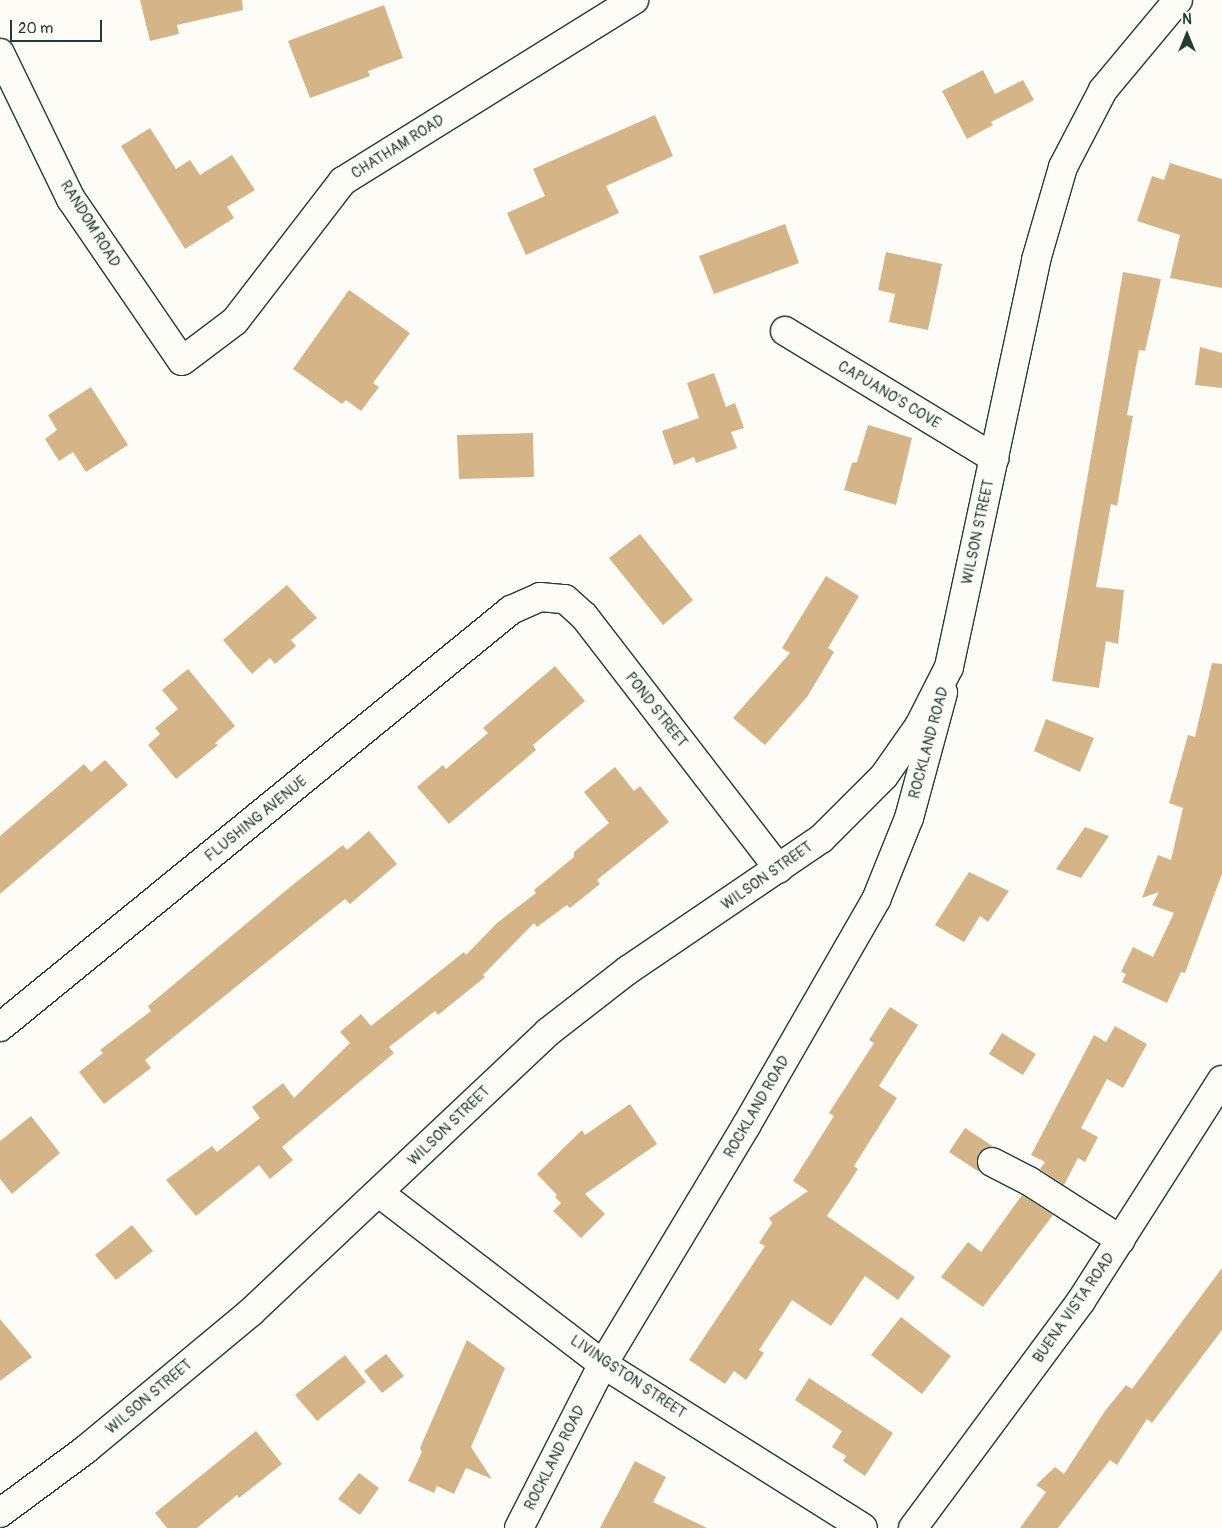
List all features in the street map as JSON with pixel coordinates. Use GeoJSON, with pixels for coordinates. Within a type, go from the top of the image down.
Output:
{"type":"FeatureCollection","features":[{"type":"Feature","properties":{"kind":"street","name":"CHATHAM ROAD"},"geometry":{"type":"LineString","coordinates":[[182,361],[235,321],[343,181],[634,0]]}},
{"type":"Feature","properties":{"kind":"street","name":"WILSON STREET"},"geometry":{"type":"LineString","coordinates":[[0,1513],[85,1450],[251,1312],[380,1193],[548,1032],[628,970],[779,869],[820,839],[884,776],[919,726],[949,667],[1036,260],[1063,167],[1103,90],[1178,0]]}},
{"type":"Feature","properties":{"kind":"street","name":"RANDOM ROAD"},"geometry":{"type":"LineString","coordinates":[[0,53],[71,200],[182,361]]}},
{"type":"Feature","properties":{"kind":"street","name":"CAPUANO'S COVE"},"geometry":{"type":"LineString","coordinates":[[785,331],[994,458]]}},
{"type":"Feature","properties":{"kind":"street","name":"POND STREET"},"geometry":{"type":"LineString","coordinates":[[512,610],[540,598],[554,596],[575,607],[779,869]]}},
{"type":"Feature","properties":{"kind":"street","name":"FLUSHING AVENUE"},"geometry":{"type":"LineString","coordinates":[[0,1027],[512,610]]}},
{"type":"Feature","properties":{"kind":"street","name":"ROCKLAND ROAD"},"geometry":{"type":"LineString","coordinates":[[519,1528],[602,1364],[746,1126],[876,900],[909,818],[949,667]]}},
{"type":"Feature","properties":{"kind":"street","name":"BUENA VISTA ROAD"},"geometry":{"type":"LineString","coordinates":[[913,1528],[1081,1301],[1222,1080]]}},
{"type":"Feature","properties":{"kind":"street"},"geometry":{"type":"LineString","coordinates":[[992,1162],[1029,1181],[1121,1240]]}},
{"type":"Feature","properties":{"kind":"street","name":"LIVINGSTON STREET"},"geometry":{"type":"LineString","coordinates":[[380,1193],[602,1364],[863,1528]]}},
{"type":"Feature","properties":{"kind":"building"},"geometry":{"type":"Polygon","coordinates":[[[140,0],[242,0],[243,10],[177,25],[179,34],[150,41],[140,0]]]}},
{"type":"Feature","properties":{"kind":"building"},"geometry":{"type":"Polygon","coordinates":[[[384,5],[403,58],[368,71],[370,76],[310,98],[288,41],[384,5]]]}},
{"type":"Feature","properties":{"kind":"building"},"geometry":{"type":"Polygon","coordinates":[[[983,70],[995,94],[1023,80],[1034,100],[991,122],[993,125],[967,139],[942,91],[983,70]]]}},
{"type":"Feature","properties":{"kind":"building"},"geometry":{"type":"Polygon","coordinates":[[[655,115],[673,156],[606,186],[619,213],[526,255],[507,213],[545,196],[533,169],[655,115]]]}},
{"type":"Feature","properties":{"kind":"building"},"geometry":{"type":"Polygon","coordinates":[[[150,128],[176,169],[190,160],[200,175],[232,155],[255,190],[227,207],[234,218],[185,249],[121,146],[150,128]]]}},
{"type":"Feature","properties":{"kind":"building"},"geometry":{"type":"Polygon","coordinates":[[[1170,163],[1222,179],[1222,288],[1170,278],[1180,235],[1137,221],[1152,176],[1164,180],[1170,163]]]}},
{"type":"Feature","properties":{"kind":"building"},"geometry":{"type":"Polygon","coordinates":[[[785,224],[799,263],[714,294],[699,256],[785,224]]]}},
{"type":"Feature","properties":{"kind":"building"},"geometry":{"type":"Polygon","coordinates":[[[886,252],[942,264],[928,330],[889,322],[895,294],[878,290],[886,252]]]}},
{"type":"Feature","properties":{"kind":"building"},"geometry":{"type":"Polygon","coordinates":[[[1123,272],[1161,279],[1145,351],[1139,350],[1127,415],[1133,416],[1117,506],[1111,504],[1096,587],[1124,590],[1118,644],[1106,641],[1099,688],[1052,681],[1123,272]]]}},
{"type":"Feature","properties":{"kind":"building"},"geometry":{"type":"Polygon","coordinates":[[[349,290],[410,333],[373,383],[379,387],[361,411],[346,400],[342,404],[293,369],[349,290]]]}},
{"type":"Feature","properties":{"kind":"building"},"geometry":{"type":"Polygon","coordinates":[[[1200,347],[1222,353],[1222,388],[1195,385],[1200,347]]]}},
{"type":"Feature","properties":{"kind":"building"},"geometry":{"type":"Polygon","coordinates":[[[714,373],[726,407],[735,403],[744,428],[731,432],[737,448],[696,463],[694,457],[674,465],[662,431],[699,418],[687,383],[714,373]]]}},
{"type":"Feature","properties":{"kind":"building"},"geometry":{"type":"Polygon","coordinates":[[[91,387],[128,445],[86,472],[73,452],[59,461],[45,439],[57,430],[48,415],[91,387]]]}},
{"type":"Feature","properties":{"kind":"building"},"geometry":{"type":"Polygon","coordinates":[[[868,425],[912,438],[896,505],[844,490],[852,463],[857,462],[868,425]]]}},
{"type":"Feature","properties":{"kind":"building"},"geometry":{"type":"Polygon","coordinates":[[[533,433],[534,477],[459,479],[457,435],[533,433]]]}},
{"type":"Feature","properties":{"kind":"building"},"geometry":{"type":"Polygon","coordinates":[[[640,534],[693,600],[663,625],[609,558],[640,534]]]}},
{"type":"Feature","properties":{"kind":"building"},"geometry":{"type":"Polygon","coordinates":[[[826,576],[859,596],[828,648],[834,652],[807,697],[765,745],[733,718],[790,653],[782,648],[826,576]]]}},
{"type":"Feature","properties":{"kind":"building"},"geometry":{"type":"Polygon","coordinates":[[[287,585],[317,618],[291,640],[296,646],[275,664],[270,658],[252,674],[223,640],[287,585]]]}},
{"type":"Feature","properties":{"kind":"building"},"geometry":{"type":"Polygon","coordinates":[[[1212,663],[1222,664],[1222,874],[1185,973],[1181,972],[1167,1003],[1122,982],[1126,974],[1121,972],[1133,947],[1153,957],[1174,913],[1152,905],[1159,892],[1142,898],[1158,855],[1171,860],[1183,808],[1169,803],[1188,735],[1195,737],[1212,663]]]}},
{"type":"Feature","properties":{"kind":"building"},"geometry":{"type":"Polygon","coordinates":[[[555,666],[585,701],[533,745],[536,750],[449,824],[417,787],[443,765],[446,769],[488,733],[483,728],[555,666]]]}},
{"type":"Feature","properties":{"kind":"building"},"geometry":{"type":"Polygon","coordinates":[[[188,669],[235,726],[215,743],[218,745],[176,779],[148,745],[160,734],[155,728],[178,709],[162,690],[188,669]]]}},
{"type":"Feature","properties":{"kind":"building"},"geometry":{"type":"Polygon","coordinates":[[[1046,719],[1094,738],[1080,772],[1034,751],[1046,719]]]}},
{"type":"Feature","properties":{"kind":"building"},"geometry":{"type":"Polygon","coordinates":[[[105,760],[128,785],[0,894],[0,836],[84,764],[91,772],[105,760]]]}},
{"type":"Feature","properties":{"kind":"building"},"geometry":{"type":"Polygon","coordinates":[[[615,767],[634,791],[640,786],[669,822],[597,880],[600,884],[570,908],[567,905],[537,927],[534,923],[483,975],[485,977],[438,1015],[435,1011],[389,1047],[394,1053],[282,1147],[293,1160],[270,1179],[259,1165],[196,1216],[166,1180],[212,1146],[217,1152],[260,1118],[252,1107],[283,1083],[294,1098],[350,1043],[340,1032],[361,1014],[371,1026],[464,952],[466,955],[497,923],[536,893],[534,890],[574,857],[574,852],[609,823],[584,792],[615,767]]]}},
{"type":"Feature","properties":{"kind":"building"},"geometry":{"type":"Polygon","coordinates":[[[1085,827],[1109,836],[1081,878],[1056,869],[1085,827]]]}},
{"type":"Feature","properties":{"kind":"building"},"geometry":{"type":"Polygon","coordinates":[[[369,831],[397,864],[350,904],[345,899],[145,1060],[151,1068],[104,1104],[79,1072],[103,1053],[100,1050],[151,1011],[148,1006],[290,887],[343,845],[347,850],[369,831]]]}},
{"type":"Feature","properties":{"kind":"building"},"geometry":{"type":"Polygon","coordinates":[[[969,872],[1009,891],[988,922],[980,916],[964,942],[935,925],[969,872]]]}},
{"type":"Feature","properties":{"kind":"building"},"geometry":{"type":"Polygon","coordinates":[[[890,1007],[918,1025],[879,1086],[897,1098],[854,1166],[858,1169],[827,1216],[915,1277],[898,1300],[865,1276],[831,1326],[792,1300],[759,1350],[764,1353],[746,1380],[734,1371],[725,1384],[689,1360],[765,1246],[759,1243],[772,1223],[769,1218],[808,1191],[793,1181],[834,1116],[829,1113],[874,1043],[869,1040],[890,1007]]]}},
{"type":"Feature","properties":{"kind":"building"},"geometry":{"type":"Polygon","coordinates":[[[1115,1026],[1147,1044],[1123,1088],[1107,1079],[1081,1128],[1098,1137],[1085,1162],[1078,1158],[1064,1185],[1040,1169],[1045,1162],[1031,1155],[1094,1035],[1106,1042],[1115,1026]]]}},
{"type":"Feature","properties":{"kind":"building"},"geometry":{"type":"Polygon","coordinates":[[[1002,1033],[1036,1054],[1023,1075],[989,1054],[1002,1033]]]}},
{"type":"Feature","properties":{"kind":"building"},"geometry":{"type":"Polygon","coordinates":[[[630,1104],[657,1144],[585,1194],[605,1214],[581,1238],[553,1211],[561,1203],[555,1197],[557,1195],[537,1174],[582,1130],[585,1135],[630,1104]]]}},
{"type":"Feature","properties":{"kind":"building"},"geometry":{"type":"Polygon","coordinates":[[[31,1116],[60,1153],[12,1194],[0,1179],[0,1141],[31,1116]]]}},
{"type":"Feature","properties":{"kind":"building"},"geometry":{"type":"Polygon","coordinates":[[[965,1128],[994,1147],[984,1149],[978,1154],[979,1172],[949,1152],[965,1128]]]}},
{"type":"Feature","properties":{"kind":"building"},"geometry":{"type":"Polygon","coordinates":[[[1022,1195],[1053,1215],[983,1307],[941,1277],[968,1242],[981,1252],[1022,1195]]]}},
{"type":"Feature","properties":{"kind":"building"},"geometry":{"type":"Polygon","coordinates":[[[132,1225],[153,1251],[116,1280],[95,1255],[132,1225]]]}},
{"type":"Feature","properties":{"kind":"building"},"geometry":{"type":"Polygon","coordinates":[[[1222,1268],[1222,1330],[1152,1423],[1147,1419],[1117,1465],[1110,1460],[1058,1528],[1020,1528],[1046,1492],[1036,1485],[1055,1467],[1064,1474],[1105,1411],[1126,1385],[1132,1389],[1222,1268]]]}},
{"type":"Feature","properties":{"kind":"building"},"geometry":{"type":"Polygon","coordinates":[[[901,1317],[951,1356],[922,1394],[871,1355],[901,1317]]]}},
{"type":"Feature","properties":{"kind":"building"},"geometry":{"type":"Polygon","coordinates":[[[0,1319],[32,1357],[0,1381],[0,1319]]]}},
{"type":"Feature","properties":{"kind":"building"},"geometry":{"type":"Polygon","coordinates":[[[467,1340],[505,1368],[471,1447],[492,1479],[466,1468],[454,1494],[437,1486],[434,1493],[408,1481],[422,1452],[420,1448],[467,1340]]]}},
{"type":"Feature","properties":{"kind":"building"},"geometry":{"type":"Polygon","coordinates":[[[386,1354],[404,1376],[382,1393],[364,1371],[386,1354]]]}},
{"type":"Feature","properties":{"kind":"building"},"geometry":{"type":"Polygon","coordinates":[[[345,1355],[366,1382],[317,1421],[295,1395],[345,1355]]]}},
{"type":"Feature","properties":{"kind":"building"},"geometry":{"type":"Polygon","coordinates":[[[809,1378],[893,1433],[865,1476],[843,1461],[846,1456],[832,1447],[842,1431],[795,1400],[809,1378]]]}},
{"type":"Feature","properties":{"kind":"building"},"geometry":{"type":"Polygon","coordinates":[[[256,1431],[282,1464],[239,1498],[237,1495],[197,1528],[167,1528],[155,1513],[256,1431]]]}},
{"type":"Feature","properties":{"kind":"building"},"geometry":{"type":"Polygon","coordinates":[[[635,1461],[666,1477],[653,1502],[707,1528],[600,1528],[635,1461]]]}},
{"type":"Feature","properties":{"kind":"building"},"geometry":{"type":"Polygon","coordinates":[[[359,1473],[379,1488],[360,1515],[338,1499],[359,1473]]]}}]}
